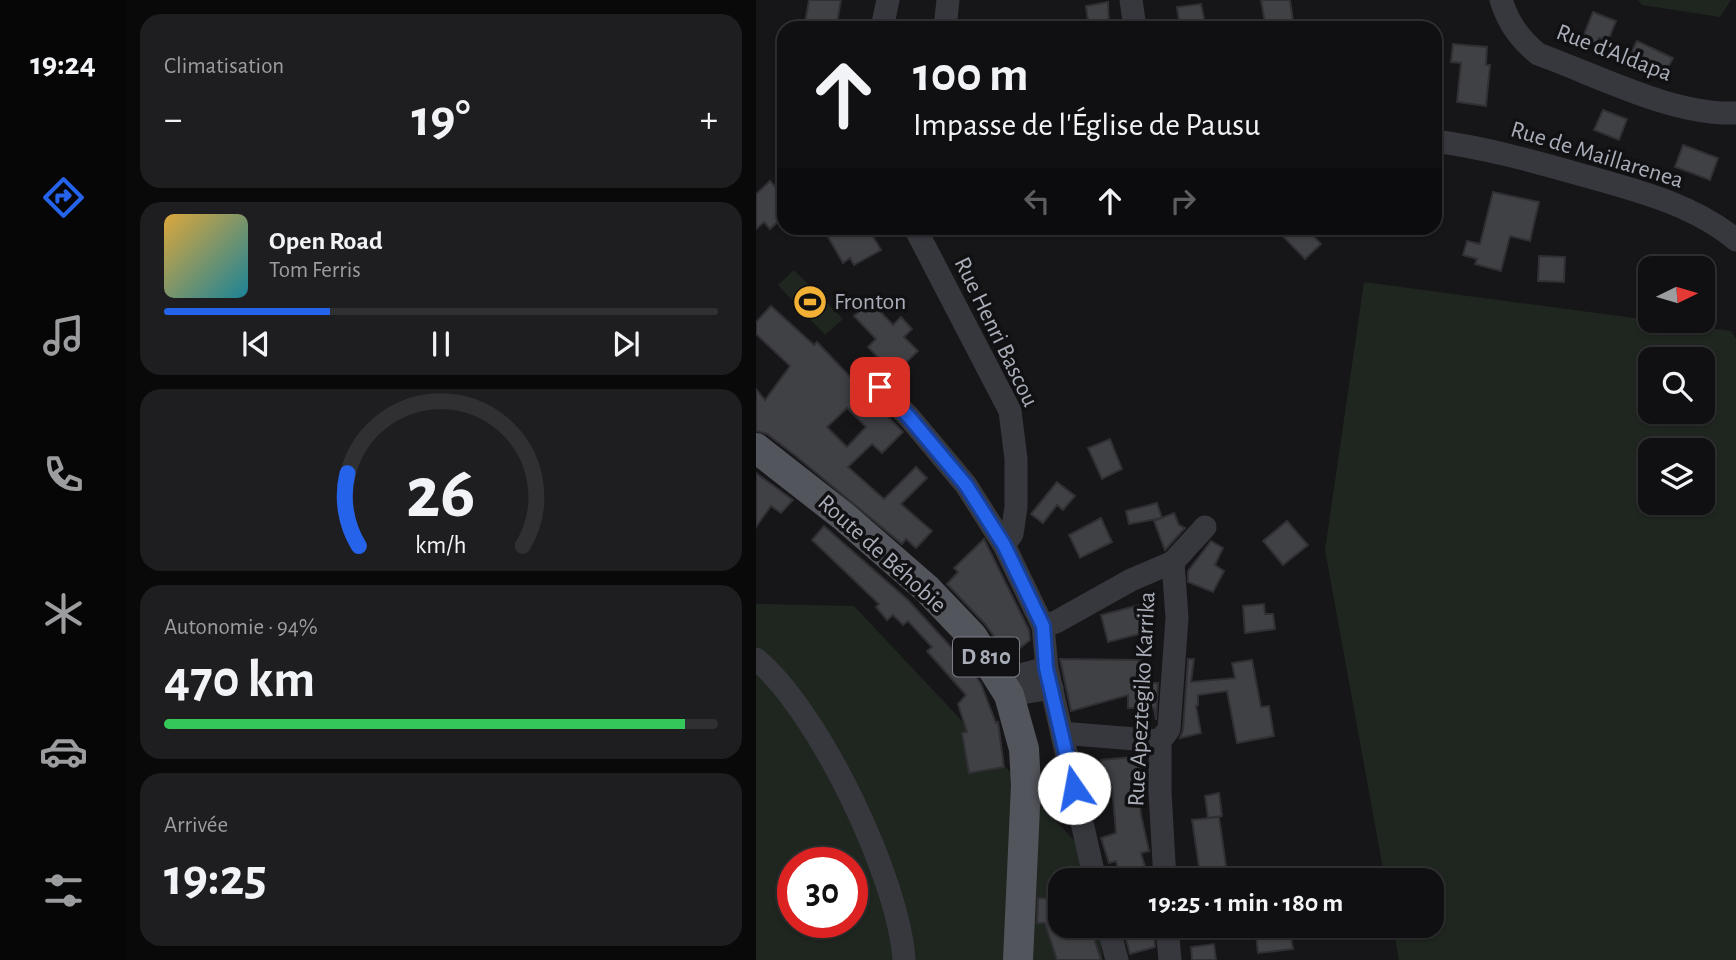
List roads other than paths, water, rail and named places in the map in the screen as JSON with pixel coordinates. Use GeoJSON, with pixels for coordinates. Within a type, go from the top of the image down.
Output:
{"type":"FeatureCollection","features":[{"type":"Feature","properties":{"kind":"main road","name":"Route de Béhobie"},"geometry":{"type":"LineString","coordinates":[[756,448],[843,516],[927,589],[972,636],[1005,688],[1024,749],[1026,785],[1018,960]]}},
{"type":"Feature","properties":{"kind":"street"},"geometry":{"type":"LineString","coordinates":[[884,21],[888,0]]}},
{"type":"Feature","properties":{"kind":"street"},"geometry":{"type":"LineString","coordinates":[[946,21],[948,0]]}},
{"type":"Feature","properties":{"kind":"street"},"geometry":{"type":"LineString","coordinates":[[1131,0],[1134,21]]}},
{"type":"Feature","properties":{"kind":"street","name":"Rue d'Aldapa"},"geometry":{"type":"LineString","coordinates":[[1501,0],[1512,28],[1522,41],[1538,54],[1664,101],[1709,114],[1736,113]]}},
{"type":"Feature","properties":{"kind":"street","name":"Rue de Maillarenea"},"geometry":{"type":"LineString","coordinates":[[1442,142],[1490,149],[1645,193],[1701,216],[1736,240]]}},
{"type":"Feature","properties":{"kind":"street","name":"Rue Henri Bascou"},"geometry":{"type":"LineString","coordinates":[[919,235],[1010,411],[1016,460],[1016,507],[1012,534],[1004,545]]}},
{"type":"Feature","properties":{"kind":"street"},"geometry":{"type":"LineString","coordinates":[[880,387],[966,485],[1049,624],[1049,678],[1093,868]]}},
{"type":"Feature","properties":{"kind":"street"},"geometry":{"type":"LineString","coordinates":[[1049,624],[1131,580],[1173,562],[1205,527]]}},
{"type":"Feature","properties":{"kind":"street","name":"Rue Apeztegiko Karrika"},"geometry":{"type":"LineString","coordinates":[[1164,868],[1160,741],[1169,729],[1177,618],[1173,562]]}},
{"type":"Feature","properties":{"kind":"street"},"geometry":{"type":"LineString","coordinates":[[756,659],[796,704],[826,751],[881,862],[895,904],[904,960]]}},
{"type":"Feature","properties":{"kind":"street"},"geometry":{"type":"LineString","coordinates":[[1005,688],[1049,678]]}},
{"type":"Feature","properties":{"kind":"street"},"geometry":{"type":"LineString","coordinates":[[1062,735],[1160,741]]}},
{"type":"Feature","properties":{"kind":"street"},"geometry":{"type":"LineString","coordinates":[[1111,938],[1117,960]]}},
{"type":"Feature","properties":{"kind":"street"},"geometry":{"type":"LineString","coordinates":[[1168,938],[1170,960]]}},
{"type":"Feature","properties":{"kind":"place","name":"Fronton"},"geometry":{"type":"Point","coordinates":[810,302]}}]}
